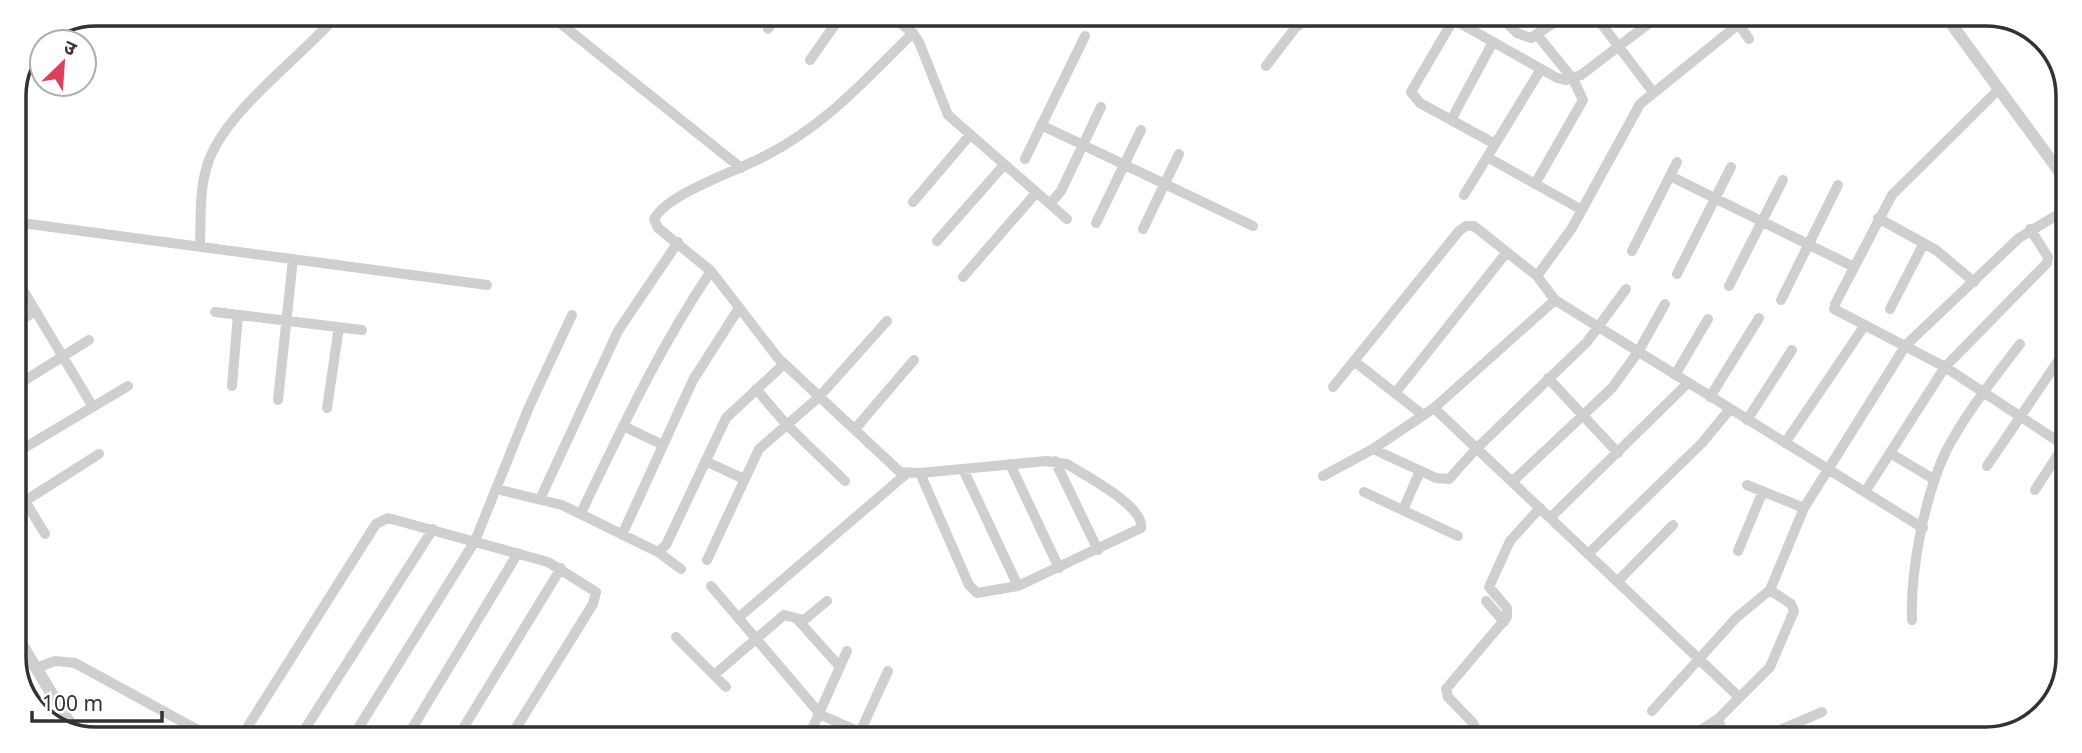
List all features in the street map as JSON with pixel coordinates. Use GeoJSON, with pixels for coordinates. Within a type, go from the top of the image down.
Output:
{"type":"FeatureCollection","features":[{"type":"Feature","properties":{"kind":"street"},"geometry":{"type":"LineString","coordinates":[[200,247],[203,183],[217,144],[233,121],[326,26]]}},
{"type":"Feature","properties":{"kind":"street"},"geometry":{"type":"LineString","coordinates":[[564,26],[741,168]]}},
{"type":"Feature","properties":{"kind":"street"},"geometry":{"type":"LineString","coordinates":[[810,60],[834,26]]}},
{"type":"Feature","properties":{"kind":"street"},"geometry":{"type":"LineString","coordinates":[[906,26],[913,33],[947,115],[1067,219]]}},
{"type":"Feature","properties":{"kind":"street"},"geometry":{"type":"LineString","coordinates":[[1266,66],[1298,26]]}},
{"type":"Feature","properties":{"kind":"street"},"geometry":{"type":"LineString","coordinates":[[1448,26],[1411,92],[1420,103],[1495,144]]}},
{"type":"Feature","properties":{"kind":"street"},"geometry":{"type":"LineString","coordinates":[[1466,26],[1557,78],[1573,79],[1645,26]]}},
{"type":"Feature","properties":{"kind":"street"},"geometry":{"type":"LineString","coordinates":[[1511,26],[1524,38],[1538,36],[1551,26]]}},
{"type":"Feature","properties":{"kind":"street"},"geometry":{"type":"LineString","coordinates":[[1603,26],[1653,92]]}},
{"type":"Feature","properties":{"kind":"street"},"geometry":{"type":"LineString","coordinates":[[1537,276],[1583,210],[1627,133],[1636,111],[1653,92],[1730,26]]}},
{"type":"Feature","properties":{"kind":"street"},"geometry":{"type":"LineString","coordinates":[[1740,26],[1749,39]]}},
{"type":"Feature","properties":{"kind":"street"},"geometry":{"type":"LineString","coordinates":[[1953,26],[2056,167]]}},
{"type":"Feature","properties":{"kind":"street"},"geometry":{"type":"LineString","coordinates":[[913,33],[824,121],[802,137],[659,211],[654,219],[658,228],[711,271],[785,363],[894,468],[906,474],[1055,461],[1067,464],[1127,503],[1138,514],[1141,528],[1018,586],[984,594],[972,590],[920,473]]}},
{"type":"Feature","properties":{"kind":"street"},"geometry":{"type":"LineString","coordinates":[[1025,159],[1085,36]]}},
{"type":"Feature","properties":{"kind":"street"},"geometry":{"type":"LineString","coordinates":[[1535,184],[1583,100],[1573,79],[1538,36]]}},
{"type":"Feature","properties":{"kind":"street"},"geometry":{"type":"LineString","coordinates":[[1451,120],[1493,42]]}},
{"type":"Feature","properties":{"kind":"street"},"geometry":{"type":"LineString","coordinates":[[1464,195],[1541,69]]}},
{"type":"Feature","properties":{"kind":"street"},"geometry":{"type":"LineString","coordinates":[[1998,90],[1892,195],[1834,307],[1945,367],[2056,439]]}},
{"type":"Feature","properties":{"kind":"street"},"geometry":{"type":"LineString","coordinates":[[1050,204],[1060,191],[1101,107]]}},
{"type":"Feature","properties":{"kind":"street"},"geometry":{"type":"LineString","coordinates":[[1041,125],[1253,226]]}},
{"type":"Feature","properties":{"kind":"street"},"geometry":{"type":"LineString","coordinates":[[1096,223],[1141,130]]}},
{"type":"Feature","properties":{"kind":"street"},"geometry":{"type":"LineString","coordinates":[[913,202],[970,135]]}},
{"type":"Feature","properties":{"kind":"street"},"geometry":{"type":"LineString","coordinates":[[1143,229],[1179,154]]}},
{"type":"Feature","properties":{"kind":"street"},"geometry":{"type":"LineString","coordinates":[[1487,157],[1583,210]]}},
{"type":"Feature","properties":{"kind":"street"},"geometry":{"type":"LineString","coordinates":[[1632,251],[1677,162]]}},
{"type":"Feature","properties":{"kind":"street"},"geometry":{"type":"LineString","coordinates":[[937,241],[1004,165]]}},
{"type":"Feature","properties":{"kind":"street"},"geometry":{"type":"LineString","coordinates":[[1677,274],[1731,167]]}},
{"type":"Feature","properties":{"kind":"street"},"geometry":{"type":"LineString","coordinates":[[1670,176],[1854,267]]}},
{"type":"Feature","properties":{"kind":"street"},"geometry":{"type":"LineString","coordinates":[[1729,286],[1783,180]]}},
{"type":"Feature","properties":{"kind":"street"},"geometry":{"type":"LineString","coordinates":[[1781,300],[1838,185]]}},
{"type":"Feature","properties":{"kind":"street"},"geometry":{"type":"LineString","coordinates":[[963,277],[1036,192]]}},
{"type":"Feature","properties":{"kind":"street"},"geometry":{"type":"LineString","coordinates":[[1652,711],[1736,618],[1770,590],[1804,508],[1826,468],[1906,345],[2030,229],[2056,215]]}},
{"type":"Feature","properties":{"kind":"street"},"geometry":{"type":"LineString","coordinates":[[1878,218],[1936,250],[1974,282]]}},
{"type":"Feature","properties":{"kind":"street"},"geometry":{"type":"LineString","coordinates":[[26,224],[487,285]]}},
{"type":"Feature","properties":{"kind":"street"},"geometry":{"type":"LineString","coordinates":[[1333,387],[1466,226],[1479,229],[1537,276],[1555,300],[1923,528]]}},
{"type":"Feature","properties":{"kind":"street"},"geometry":{"type":"LineString","coordinates":[[1866,492],[1945,367],[2047,263],[2048,257],[2030,229]]}},
{"type":"Feature","properties":{"kind":"street"},"geometry":{"type":"LineString","coordinates":[[540,499],[618,331],[678,242]]}},
{"type":"Feature","properties":{"kind":"street"},"geometry":{"type":"LineString","coordinates":[[1890,309],[1924,243]]}},
{"type":"Feature","properties":{"kind":"street"},"geometry":{"type":"LineString","coordinates":[[1396,392],[1507,252]]}},
{"type":"Feature","properties":{"kind":"street"},"geometry":{"type":"LineString","coordinates":[[278,400],[293,259]]}},
{"type":"Feature","properties":{"kind":"street"},"geometry":{"type":"LineString","coordinates":[[581,513],[677,322],[711,271]]}},
{"type":"Feature","properties":{"kind":"street"},"geometry":{"type":"LineString","coordinates":[[1373,449],[1441,480],[1450,479],[1476,449],[1600,327],[1626,289]]}},
{"type":"Feature","properties":{"kind":"street"},"geometry":{"type":"LineString","coordinates":[[26,295],[93,407]]}},
{"type":"Feature","properties":{"kind":"street"},"geometry":{"type":"LineString","coordinates":[[1323,475],[1373,449],[1434,408],[1555,300]]}},
{"type":"Feature","properties":{"kind":"street"},"geometry":{"type":"LineString","coordinates":[[1512,482],[1612,388],[1638,352],[1665,304]]}},
{"type":"Feature","properties":{"kind":"street"},"geometry":{"type":"LineString","coordinates":[[622,535],[693,380],[739,308]]}},
{"type":"Feature","properties":{"kind":"street"},"geometry":{"type":"LineString","coordinates":[[26,317],[36,311]]}},
{"type":"Feature","properties":{"kind":"street"},"geometry":{"type":"LineString","coordinates":[[215,312],[362,330]]}},
{"type":"Feature","properties":{"kind":"street"},"geometry":{"type":"LineString","coordinates":[[232,386],[238,314]]}},
{"type":"Feature","properties":{"kind":"street"},"geometry":{"type":"LineString","coordinates":[[359,727],[475,541],[572,315]]}},
{"type":"Feature","properties":{"kind":"street"},"geometry":{"type":"LineString","coordinates":[[1675,375],[1707,318]]}},
{"type":"Feature","properties":{"kind":"street"},"geometry":{"type":"LineString","coordinates":[[1710,397],[1759,318]]}},
{"type":"Feature","properties":{"kind":"street"},"geometry":{"type":"LineString","coordinates":[[707,560],[758,449],[819,397],[887,321]]}},
{"type":"Feature","properties":{"kind":"street"},"geometry":{"type":"LineString","coordinates":[[1784,443],[1865,325]]}},
{"type":"Feature","properties":{"kind":"street"},"geometry":{"type":"LineString","coordinates":[[327,408],[339,327]]}},
{"type":"Feature","properties":{"kind":"street"},"geometry":{"type":"LineString","coordinates":[[26,380],[89,340]]}},
{"type":"Feature","properties":{"kind":"street"},"geometry":{"type":"LineString","coordinates":[[1912,620],[1912,576],[1935,480],[1946,451],[1984,392],[2020,344]]}},
{"type":"Feature","properties":{"kind":"street"},"geometry":{"type":"LineString","coordinates":[[1747,420],[1792,351]]}},
{"type":"Feature","properties":{"kind":"street"},"geometry":{"type":"LineString","coordinates":[[855,429],[914,360]]}},
{"type":"Feature","properties":{"kind":"street"},"geometry":{"type":"LineString","coordinates":[[1354,361],[1423,415]]}},
{"type":"Feature","properties":{"kind":"street"},"geometry":{"type":"LineString","coordinates":[[658,552],[666,545],[726,418],[785,363]]}},
{"type":"Feature","properties":{"kind":"street"},"geometry":{"type":"LineString","coordinates":[[1987,466],[2056,364]]}},
{"type":"Feature","properties":{"kind":"street"},"geometry":{"type":"LineString","coordinates":[[1548,379],[1618,453]]}},
{"type":"Feature","properties":{"kind":"street"},"geometry":{"type":"LineString","coordinates":[[1550,517],[1688,383]]}},
{"type":"Feature","properties":{"kind":"street"},"geometry":{"type":"LineString","coordinates":[[26,447],[128,386]]}},
{"type":"Feature","properties":{"kind":"street"},"geometry":{"type":"LineString","coordinates":[[756,389],[786,424],[845,481]]}},
{"type":"Feature","properties":{"kind":"street"},"geometry":{"type":"LineString","coordinates":[[1434,408],[1739,697]]}},
{"type":"Feature","properties":{"kind":"street"},"geometry":{"type":"LineString","coordinates":[[1589,553],[1702,443],[1730,409]]}},
{"type":"Feature","properties":{"kind":"street"},"geometry":{"type":"LineString","coordinates":[[623,426],[663,445]]}},
{"type":"Feature","properties":{"kind":"street"},"geometry":{"type":"LineString","coordinates":[[1890,453],[1935,480]]}},
{"type":"Feature","properties":{"kind":"street"},"geometry":{"type":"LineString","coordinates":[[26,499],[99,454]]}},
{"type":"Feature","properties":{"kind":"street"},"geometry":{"type":"LineString","coordinates":[[2035,489],[2056,458]]}},
{"type":"Feature","properties":{"kind":"street"},"geometry":{"type":"LineString","coordinates":[[705,461],[744,479]]}},
{"type":"Feature","properties":{"kind":"street"},"geometry":{"type":"LineString","coordinates":[[1055,461],[1098,550]]}},
{"type":"Feature","properties":{"kind":"street"},"geometry":{"type":"LineString","coordinates":[[1010,464],[1059,568]]}},
{"type":"Feature","properties":{"kind":"street"},"geometry":{"type":"LineString","coordinates":[[963,469],[1018,586]]}},
{"type":"Feature","properties":{"kind":"street"},"geometry":{"type":"LineString","coordinates":[[1403,510],[1420,471]]}},
{"type":"Feature","properties":{"kind":"street"},"geometry":{"type":"LineString","coordinates":[[737,618],[906,474]]}},
{"type":"Feature","properties":{"kind":"street"},"geometry":{"type":"LineString","coordinates":[[1747,485],[1804,508]]}},
{"type":"Feature","properties":{"kind":"street"},"geometry":{"type":"LineString","coordinates":[[496,489],[540,499],[581,513],[658,552],[681,569]]}},
{"type":"Feature","properties":{"kind":"street"},"geometry":{"type":"LineString","coordinates":[[1738,551],[1763,491]]}},
{"type":"Feature","properties":{"kind":"street"},"geometry":{"type":"LineString","coordinates":[[1364,492],[1458,536]]}},
{"type":"Feature","properties":{"kind":"street"},"geometry":{"type":"LineString","coordinates":[[26,502],[45,534]]}},
{"type":"Feature","properties":{"kind":"street"},"geometry":{"type":"LineString","coordinates":[[1475,727],[1448,697],[1446,689],[1504,622],[1507,608],[1489,587],[1510,541],[1541,508]]}},
{"type":"Feature","properties":{"kind":"street"},"geometry":{"type":"LineString","coordinates":[[249,727],[376,524],[388,518],[518,553],[561,568],[592,586],[596,597],[517,727]]}},
{"type":"Feature","properties":{"kind":"street"},"geometry":{"type":"LineString","coordinates":[[1618,581],[1673,525]]}},
{"type":"Feature","properties":{"kind":"street"},"geometry":{"type":"LineString","coordinates":[[306,727],[433,529]]}},
{"type":"Feature","properties":{"kind":"street"},"geometry":{"type":"LineString","coordinates":[[413,727],[518,553]]}},
{"type":"Feature","properties":{"kind":"street"},"geometry":{"type":"LineString","coordinates":[[464,727],[561,568]]}},
{"type":"Feature","properties":{"kind":"street"},"geometry":{"type":"LineString","coordinates":[[711,586],[820,713],[849,727]]}},
{"type":"Feature","properties":{"kind":"street"},"geometry":{"type":"LineString","coordinates":[[1705,727],[1718,719],[1770,667],[1794,611],[1791,604],[1770,590]]}},
{"type":"Feature","properties":{"kind":"street"},"geometry":{"type":"LineString","coordinates":[[714,675],[784,615],[804,620],[827,601]]}},
{"type":"Feature","properties":{"kind":"street"},"geometry":{"type":"LineString","coordinates":[[1486,601],[1504,622]]}},
{"type":"Feature","properties":{"kind":"street"},"geometry":{"type":"LineString","coordinates":[[797,618],[840,667]]}},
{"type":"Feature","properties":{"kind":"street"},"geometry":{"type":"LineString","coordinates":[[676,637],[726,687]]}},
{"type":"Feature","properties":{"kind":"street"},"geometry":{"type":"LineString","coordinates":[[813,727],[846,651]]}},
{"type":"Feature","properties":{"kind":"street"},"geometry":{"type":"LineString","coordinates":[[27,653],[69,721]]}},
{"type":"Feature","properties":{"kind":"street"},"geometry":{"type":"LineString","coordinates":[[36,668],[55,661],[75,663],[192,727]]}},
{"type":"Feature","properties":{"kind":"street"},"geometry":{"type":"LineString","coordinates":[[867,727],[888,671]]}},
{"type":"Feature","properties":{"kind":"street"},"geometry":{"type":"LineString","coordinates":[[1787,727],[1822,712]]}},
{"type":"Feature","properties":{"kind":"street"},"geometry":{"type":"LineString","coordinates":[[1718,719],[1721,727]]}}]}
